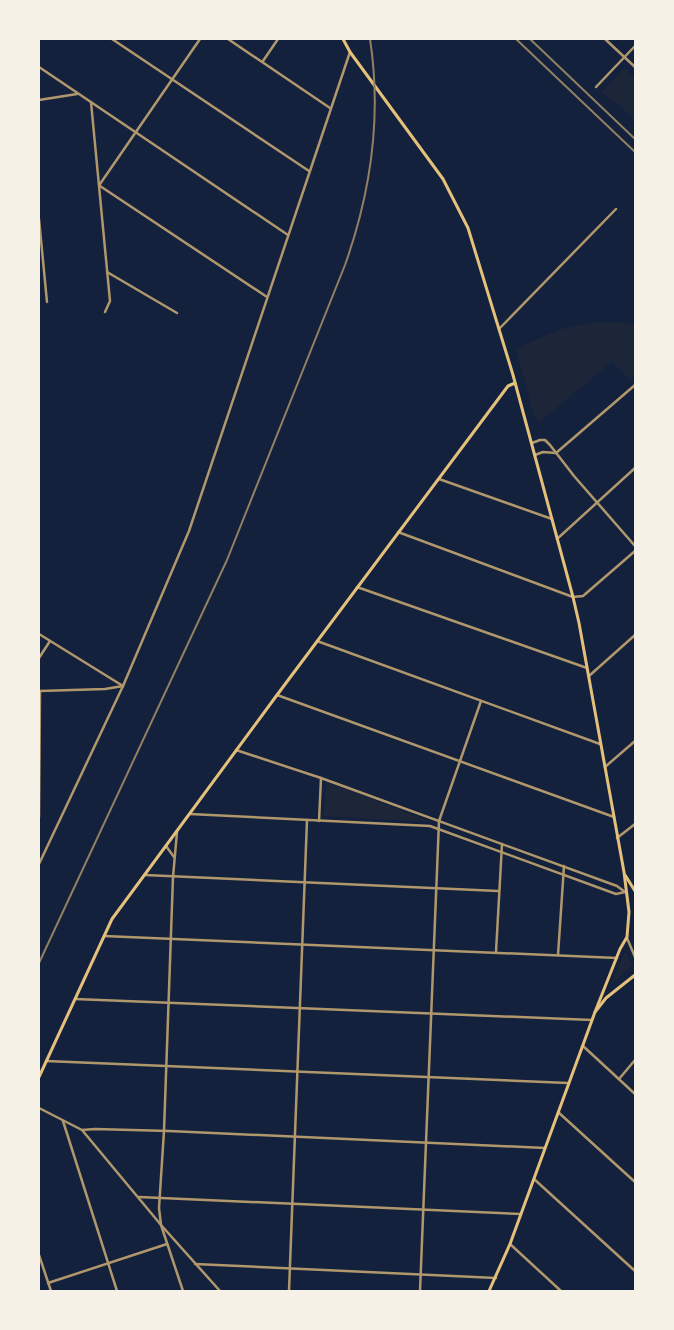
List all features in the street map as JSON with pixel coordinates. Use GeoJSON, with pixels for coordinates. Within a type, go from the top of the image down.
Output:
{"type":"FeatureCollection","features":[{"type":"Feature","properties":{"kind":"main road"},"geometry":{"type":"LineString","coordinates":[[343,39],[350,52],[434,166],[457,204],[474,245],[500,329],[573,597],[624,872],[629,912],[627,937],[616,958],[582,1045],[510,1244],[489,1291]]}},
{"type":"Feature","properties":{"kind":"main road"},"geometry":{"type":"LineString","coordinates":[[39,1077],[112,920],[144,874],[438,478],[508,386],[515,383]]}},
{"type":"Feature","properties":{"kind":"main road"},"geometry":{"type":"LineString","coordinates":[[624,872],[635,891]]}},
{"type":"Feature","properties":{"kind":"main road"},"geometry":{"type":"LineString","coordinates":[[595,1012],[606,998],[635,975]]}},
{"type":"Feature","properties":{"kind":"street"},"geometry":{"type":"LineString","coordinates":[[112,39],[309,171]]}},
{"type":"Feature","properties":{"kind":"street"},"geometry":{"type":"LineString","coordinates":[[100,186],[200,39]]}},
{"type":"Feature","properties":{"kind":"street"},"geometry":{"type":"LineString","coordinates":[[228,39],[330,108]]}},
{"type":"Feature","properties":{"kind":"street"},"geometry":{"type":"LineString","coordinates":[[263,61],[278,39]]}},
{"type":"Feature","properties":{"kind":"street"},"geometry":{"type":"LineString","coordinates":[[605,39],[635,67]]}},
{"type":"Feature","properties":{"kind":"street"},"geometry":{"type":"LineString","coordinates":[[596,87],[635,46]]}},
{"type":"Feature","properties":{"kind":"street"},"geometry":{"type":"LineString","coordinates":[[39,864],[123,686],[189,531],[350,52]]}},
{"type":"Feature","properties":{"kind":"street"},"geometry":{"type":"LineString","coordinates":[[39,67],[288,236]]}},
{"type":"Feature","properties":{"kind":"street"},"geometry":{"type":"LineString","coordinates":[[39,100],[79,94]]}},
{"type":"Feature","properties":{"kind":"street"},"geometry":{"type":"LineString","coordinates":[[91,102],[110,301],[105,312]]}},
{"type":"Feature","properties":{"kind":"street"},"geometry":{"type":"LineString","coordinates":[[100,186],[267,297]]}},
{"type":"Feature","properties":{"kind":"street"},"geometry":{"type":"LineString","coordinates":[[500,329],[616,209]]}},
{"type":"Feature","properties":{"kind":"street"},"geometry":{"type":"LineString","coordinates":[[39,219],[47,302]]}},
{"type":"Feature","properties":{"kind":"street"},"geometry":{"type":"LineString","coordinates":[[107,272],[176,312]]}},
{"type":"Feature","properties":{"kind":"street"},"geometry":{"type":"LineString","coordinates":[[535,455],[543,452],[556,453],[635,385]]}},
{"type":"Feature","properties":{"kind":"street"},"geometry":{"type":"LineString","coordinates":[[532,443],[545,440],[635,546]]}},
{"type":"Feature","properties":{"kind":"street"},"geometry":{"type":"LineString","coordinates":[[557,539],[635,468]]}},
{"type":"Feature","properties":{"kind":"street"},"geometry":{"type":"LineString","coordinates":[[438,478],[552,520]]}},
{"type":"Feature","properties":{"kind":"street"},"geometry":{"type":"LineString","coordinates":[[398,532],[573,597],[583,596],[635,551]]}},
{"type":"Feature","properties":{"kind":"street"},"geometry":{"type":"LineString","coordinates":[[357,587],[587,669]]}},
{"type":"Feature","properties":{"kind":"street"},"geometry":{"type":"LineString","coordinates":[[39,634],[123,686]]}},
{"type":"Feature","properties":{"kind":"street"},"geometry":{"type":"LineString","coordinates":[[589,676],[635,635]]}},
{"type":"Feature","properties":{"kind":"street"},"geometry":{"type":"LineString","coordinates":[[39,658],[50,641]]}},
{"type":"Feature","properties":{"kind":"street"},"geometry":{"type":"LineString","coordinates":[[318,641],[601,744]]}},
{"type":"Feature","properties":{"kind":"street"},"geometry":{"type":"LineString","coordinates":[[39,816],[39,691],[105,690],[123,686]]}},
{"type":"Feature","properties":{"kind":"street"},"geometry":{"type":"LineString","coordinates":[[277,695],[614,817]]}},
{"type":"Feature","properties":{"kind":"street"},"geometry":{"type":"LineString","coordinates":[[420,1291],[439,822],[481,701]]}},
{"type":"Feature","properties":{"kind":"street"},"geometry":{"type":"LineString","coordinates":[[605,767],[635,741]]}},
{"type":"Feature","properties":{"kind":"street"},"geometry":{"type":"LineString","coordinates":[[236,750],[321,778],[564,866],[617,886],[625,892]]}},
{"type":"Feature","properties":{"kind":"street"},"geometry":{"type":"LineString","coordinates":[[319,821],[321,778]]}},
{"type":"Feature","properties":{"kind":"street"},"geometry":{"type":"LineString","coordinates":[[190,814],[430,826],[616,894],[625,892]]}},
{"type":"Feature","properties":{"kind":"street"},"geometry":{"type":"LineString","coordinates":[[290,1291],[308,820]]}},
{"type":"Feature","properties":{"kind":"street"},"geometry":{"type":"LineString","coordinates":[[617,838],[635,824]]}},
{"type":"Feature","properties":{"kind":"street"},"geometry":{"type":"LineString","coordinates":[[177,832],[173,877],[160,1199],[161,1225],[183,1291]]}},
{"type":"Feature","properties":{"kind":"street"},"geometry":{"type":"LineString","coordinates":[[496,953],[500,852],[502,844]]}},
{"type":"Feature","properties":{"kind":"street"},"geometry":{"type":"LineString","coordinates":[[166,846],[174,858]]}},
{"type":"Feature","properties":{"kind":"street"},"geometry":{"type":"LineString","coordinates":[[558,955],[564,866]]}},
{"type":"Feature","properties":{"kind":"street"},"geometry":{"type":"LineString","coordinates":[[144,874],[173,877],[498,891]]}},
{"type":"Feature","properties":{"kind":"street"},"geometry":{"type":"LineString","coordinates":[[104,936],[616,958]]}},
{"type":"Feature","properties":{"kind":"street"},"geometry":{"type":"LineString","coordinates":[[627,937],[635,957]]}},
{"type":"Feature","properties":{"kind":"street"},"geometry":{"type":"LineString","coordinates":[[75,999],[592,1020]]}},
{"type":"Feature","properties":{"kind":"street"},"geometry":{"type":"LineString","coordinates":[[582,1045],[635,1094]]}},
{"type":"Feature","properties":{"kind":"street"},"geometry":{"type":"LineString","coordinates":[[618,1078],[635,1060]]}},
{"type":"Feature","properties":{"kind":"street"},"geometry":{"type":"LineString","coordinates":[[46,1061],[568,1082]]}},
{"type":"Feature","properties":{"kind":"street"},"geometry":{"type":"LineString","coordinates":[[39,1108],[82,1130],[161,1225],[220,1291]]}},
{"type":"Feature","properties":{"kind":"street"},"geometry":{"type":"LineString","coordinates":[[558,1112],[635,1182]]}},
{"type":"Feature","properties":{"kind":"street"},"geometry":{"type":"LineString","coordinates":[[63,1121],[118,1291]]}},
{"type":"Feature","properties":{"kind":"street"},"geometry":{"type":"LineString","coordinates":[[82,1130],[164,1130],[545,1148]]}},
{"type":"Feature","properties":{"kind":"street"},"geometry":{"type":"LineString","coordinates":[[534,1179],[635,1270]]}},
{"type":"Feature","properties":{"kind":"street"},"geometry":{"type":"LineString","coordinates":[[139,1197],[521,1214]]}},
{"type":"Feature","properties":{"kind":"street"},"geometry":{"type":"LineString","coordinates":[[48,1283],[167,1244]]}},
{"type":"Feature","properties":{"kind":"street"},"geometry":{"type":"LineString","coordinates":[[510,1244],[562,1291]]}},
{"type":"Feature","properties":{"kind":"street"},"geometry":{"type":"LineString","coordinates":[[39,1255],[51,1291]]}},
{"type":"Feature","properties":{"kind":"street"},"geometry":{"type":"LineString","coordinates":[[195,1264],[421,1273],[496,1278]]}},
{"type":"Feature","properties":{"kind":"shaded area"},"geometry":{"type":"Polygon","coordinates":[[[624,68],[635,78],[634,119],[620,106],[601,93],[624,68]]]}},
{"type":"Feature","properties":{"kind":"shaded area"},"geometry":{"type":"Polygon","coordinates":[[[623,322],[635,325],[635,375],[629,380],[612,361],[539,423],[534,416],[516,348],[562,329],[589,323],[623,322]]]}},
{"type":"Feature","properties":{"kind":"shaded area"},"geometry":{"type":"Polygon","coordinates":[[[327,782],[432,822],[323,816],[327,782]]]}},
{"type":"Feature","properties":{"kind":"shaded area"},"geometry":{"type":"Polygon","coordinates":[[[625,952],[633,965],[610,985],[625,952]]]}},
{"type":"Feature","properties":{"kind":"railway"},"geometry":{"type":"LineString","coordinates":[[39,963],[227,560],[345,265],[362,210],[372,154],[375,97],[370,39]]}},
{"type":"Feature","properties":{"kind":"railway"},"geometry":{"type":"LineString","coordinates":[[516,39],[635,152]]}},
{"type":"Feature","properties":{"kind":"railway"},"geometry":{"type":"LineString","coordinates":[[530,39],[635,139]]}}]}
